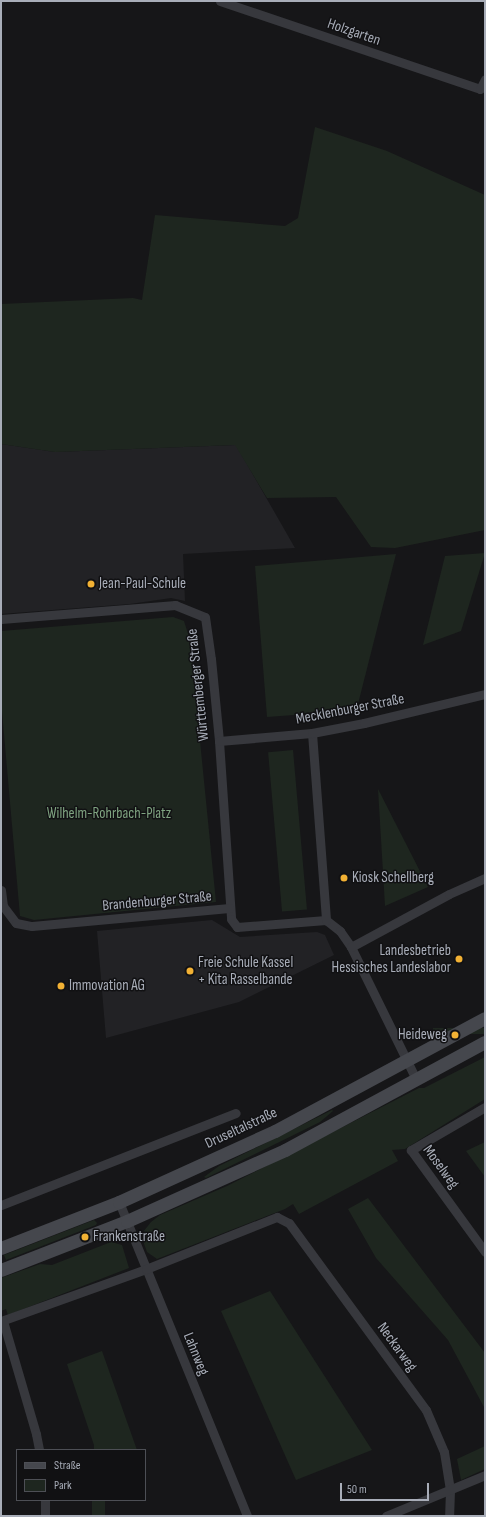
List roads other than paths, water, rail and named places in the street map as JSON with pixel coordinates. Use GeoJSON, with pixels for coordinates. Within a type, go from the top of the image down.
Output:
{"type":"FeatureCollection","features":[{"type":"Feature","properties":{"kind":"main road","name":"Druseltalstraße"},"geometry":{"type":"LineString","coordinates":[[1,1248],[119,1202],[276,1131],[485,1018]]}},
{"type":"Feature","properties":{"kind":"main road"},"geometry":{"type":"LineString","coordinates":[[1,1270],[127,1221],[285,1150],[485,1042]]}},
{"type":"Feature","properties":{"kind":"street","name":"Holzgarten"},"geometry":{"type":"LineString","coordinates":[[220,1],[483,90],[485,79]]}},
{"type":"Feature","properties":{"kind":"street","name":"Württemberger Straße"},"geometry":{"type":"LineString","coordinates":[[1,619],[175,605],[205,618],[211,658],[219,741],[229,908]]}},
{"type":"Feature","properties":{"kind":"street","name":"Mecklenburger Straße"},"geometry":{"type":"LineString","coordinates":[[219,741],[312,733],[364,723],[485,694]]}},
{"type":"Feature","properties":{"kind":"street"},"geometry":{"type":"LineString","coordinates":[[312,733],[326,920],[340,931],[351,947],[416,1079]]}},
{"type":"Feature","properties":{"kind":"street"},"geometry":{"type":"LineString","coordinates":[[351,947],[450,894],[485,878]]}},
{"type":"Feature","properties":{"kind":"street","name":"Brandenburger Straße"},"geometry":{"type":"LineString","coordinates":[[1,890],[3,906],[16,923],[32,926],[229,908],[231,918],[238,927],[326,920]]}},
{"type":"Feature","properties":{"kind":"street","name":"Moselweg"},"geometry":{"type":"LineString","coordinates":[[485,1107],[411,1150],[485,1252]]}},
{"type":"Feature","properties":{"kind":"street","name":"Druseltalstraße"},"geometry":{"type":"LineString","coordinates":[[1,1205],[236,1113]]}},
{"type":"Feature","properties":{"kind":"street","name":"Lahnweg"},"geometry":{"type":"LineString","coordinates":[[119,1202],[247,1516]]}},
{"type":"Feature","properties":{"kind":"street","name":"Neckarweg"},"geometry":{"type":"LineString","coordinates":[[146,1269],[277,1217],[289,1223],[426,1410],[444,1452],[450,1490],[449,1516]]}},
{"type":"Feature","properties":{"kind":"street"},"geometry":{"type":"LineString","coordinates":[[39,1449],[36,1434],[2,1321],[146,1269]]}},
{"type":"Feature","properties":{"kind":"street"},"geometry":{"type":"LineString","coordinates":[[386,1516],[485,1475]]}},
{"type":"Feature","properties":{"kind":"street"},"geometry":{"type":"LineString","coordinates":[[45,1501],[45,1516]]}},
{"type":"Feature","properties":{"kind":"place","name":"Jean-Paul-Schule"},"geometry":{"type":"Point","coordinates":[91,584]}},
{"type":"Feature","properties":{"kind":"place","name":"Kiosk Schellberg"},"geometry":{"type":"Point","coordinates":[344,878]}},
{"type":"Feature","properties":{"kind":"place","name":"Landesbetrieb Hessisches Landeslabor"},"geometry":{"type":"Point","coordinates":[459,959]}},
{"type":"Feature","properties":{"kind":"place","name":"Freie Schule Kassel + Kita Rasselbande"},"geometry":{"type":"Point","coordinates":[190,971]}},
{"type":"Feature","properties":{"kind":"place","name":"Immovation AG"},"geometry":{"type":"Point","coordinates":[61,986]}},
{"type":"Feature","properties":{"kind":"place","name":"Heideweg"},"geometry":{"type":"Point","coordinates":[455,1035]}},
{"type":"Feature","properties":{"kind":"place","name":"Frankenstraße"},"geometry":{"type":"Point","coordinates":[85,1237]}},
{"type":"Feature","properties":{"kind":"park label","name":"Wilhelm-Rohrbach-Platz"},"geometry":{"type":"Point","coordinates":[109,814]}}]}
